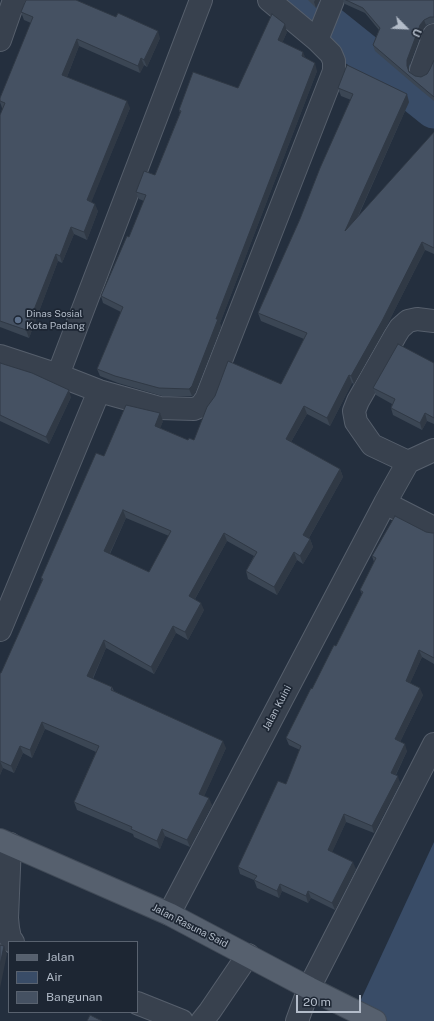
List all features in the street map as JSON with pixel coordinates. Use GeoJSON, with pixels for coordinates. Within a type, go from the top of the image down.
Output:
{"type":"FeatureCollection","features":[{"type":"Feature","properties":{"kind":"main road","name":"Jalan Rasuna Said"},"geometry":{"type":"LineString","coordinates":[[7,846],[169,914],[243,962],[316,991],[375,1021]]}},
{"type":"Feature","properties":{"kind":"street"},"geometry":{"type":"LineString","coordinates":[[0,40],[14,0]]}},
{"type":"Feature","properties":{"kind":"street"},"geometry":{"type":"LineString","coordinates":[[58,374],[201,0]]}},
{"type":"Feature","properties":{"kind":"street"},"geometry":{"type":"LineString","coordinates":[[0,356],[58,374],[99,391],[160,408],[194,409],[201,406],[206,399],[334,71],[334,60],[321,41],[269,0]]}},
{"type":"Feature","properties":{"kind":"street"},"geometry":{"type":"LineString","coordinates":[[321,41],[331,5]]}},
{"type":"Feature","properties":{"kind":"street"},"geometry":{"type":"LineString","coordinates":[[421,70],[434,35]]}},
{"type":"Feature","properties":{"kind":"street"},"geometry":{"type":"LineString","coordinates":[[434,321],[417,319],[408,321],[400,328],[394,336],[354,411],[356,422],[372,444],[408,462],[434,450]]}},
{"type":"Feature","properties":{"kind":"street"},"geometry":{"type":"LineString","coordinates":[[0,630],[99,391]]}},
{"type":"Feature","properties":{"kind":"street","name":"Jalan Kuini"},"geometry":{"type":"LineString","coordinates":[[169,914],[408,462]]}},
{"type":"Feature","properties":{"kind":"street"},"geometry":{"type":"LineString","coordinates":[[385,503],[434,528]]}},
{"type":"Feature","properties":{"kind":"street"},"geometry":{"type":"LineString","coordinates":[[297,1021],[316,991],[434,744]]}},
{"type":"Feature","properties":{"kind":"street"},"geometry":{"type":"LineString","coordinates":[[7,846],[7,918],[10,938],[12,941]]}},
{"type":"Feature","properties":{"kind":"street"},"geometry":{"type":"LineString","coordinates":[[202,1021],[243,962]]}},
{"type":"Feature","properties":{"kind":"street"},"geometry":{"type":"LineString","coordinates":[[138,1003],[182,1021]]}},
{"type":"Feature","properties":{"kind":"water"},"geometry":{"type":"Polygon","coordinates":[[[434,842],[434,1021],[351,1021],[434,842]]]}},
{"type":"Feature","properties":{"kind":"building"},"geometry":{"type":"Polygon","coordinates":[[[26,0],[76,0],[116,17],[118,13],[158,31],[144,60],[141,58],[138,66],[77,39],[62,75],[127,101],[87,200],[95,204],[84,232],[71,227],[60,256],[56,254],[26,330],[0,321],[0,115],[5,103],[0,101],[0,98],[33,17],[21,12],[26,0]]]}},
{"type":"Feature","properties":{"kind":"building"},"geometry":{"type":"Polygon","coordinates":[[[346,0],[434,0],[434,17],[424,20],[420,25],[407,60],[407,66],[409,72],[415,76],[421,77],[427,74],[434,60],[434,97],[373,45],[380,28],[363,8],[346,0]]]}},
{"type":"Feature","properties":{"kind":"building"},"geometry":{"type":"Polygon","coordinates":[[[272,14],[285,24],[278,40],[303,52],[302,56],[315,63],[216,319],[218,319],[192,386],[189,389],[159,388],[115,376],[97,369],[123,307],[101,296],[127,236],[129,237],[146,195],[136,192],[144,171],[155,175],[181,111],[179,110],[193,72],[238,88],[272,14]]]}},
{"type":"Feature","properties":{"kind":"building"},"geometry":{"type":"Polygon","coordinates":[[[347,65],[407,94],[345,231],[434,132],[434,248],[422,242],[382,321],[351,376],[349,375],[327,418],[304,406],[286,439],[340,469],[303,535],[310,539],[300,556],[294,552],[274,587],[246,571],[257,552],[224,533],[189,596],[201,603],[185,632],[173,626],[151,667],[104,640],[87,676],[112,687],[111,690],[223,741],[199,794],[209,798],[187,840],[162,829],[157,841],[131,829],[132,827],[74,802],[99,746],[42,722],[30,750],[20,746],[11,766],[0,761],[0,673],[43,579],[41,578],[96,453],[104,456],[126,405],[160,413],[155,426],[188,440],[189,438],[194,440],[207,407],[215,396],[228,361],[281,384],[307,333],[258,313],[353,94],[338,88],[347,65]],[[123,510],[104,551],[149,572],[171,531],[123,510]]]}},
{"type":"Feature","properties":{"kind":"building"},"geometry":{"type":"Polygon","coordinates":[[[398,344],[434,363],[434,418],[425,413],[420,423],[391,408],[395,399],[373,388],[398,344]]]}},
{"type":"Feature","properties":{"kind":"building"},"geometry":{"type":"Polygon","coordinates":[[[0,363],[32,373],[69,390],[46,437],[0,415],[0,363]]]}},
{"type":"Feature","properties":{"kind":"building"},"geometry":{"type":"Polygon","coordinates":[[[395,516],[426,532],[434,533],[434,658],[419,650],[406,681],[420,688],[395,739],[405,744],[391,773],[398,776],[372,826],[344,814],[328,850],[353,862],[332,903],[308,891],[306,896],[280,884],[277,891],[254,880],[257,876],[238,867],[278,781],[286,784],[301,746],[286,738],[334,645],[336,646],[363,592],[360,590],[376,558],[372,556],[395,516]]]}},
{"type":"Feature","properties":{"kind":"building"},"geometry":{"type":"Polygon","coordinates":[[[0,945],[4,946],[0,965],[0,945]]]}},
{"type":"Feature","properties":{"kind":"building"},"geometry":{"type":"Polygon","coordinates":[[[90,1015],[102,1021],[87,1021],[90,1015]]]}},
{"type":"Feature","properties":{"kind":"waterway"},"geometry":{"type":"LineString","coordinates":[[298,0],[434,109]]}},
{"type":"Feature","properties":{"kind":"place","name":"Dinas Sosial Kota Padang"},"geometry":{"type":"Point","coordinates":[18,320]}}]}
